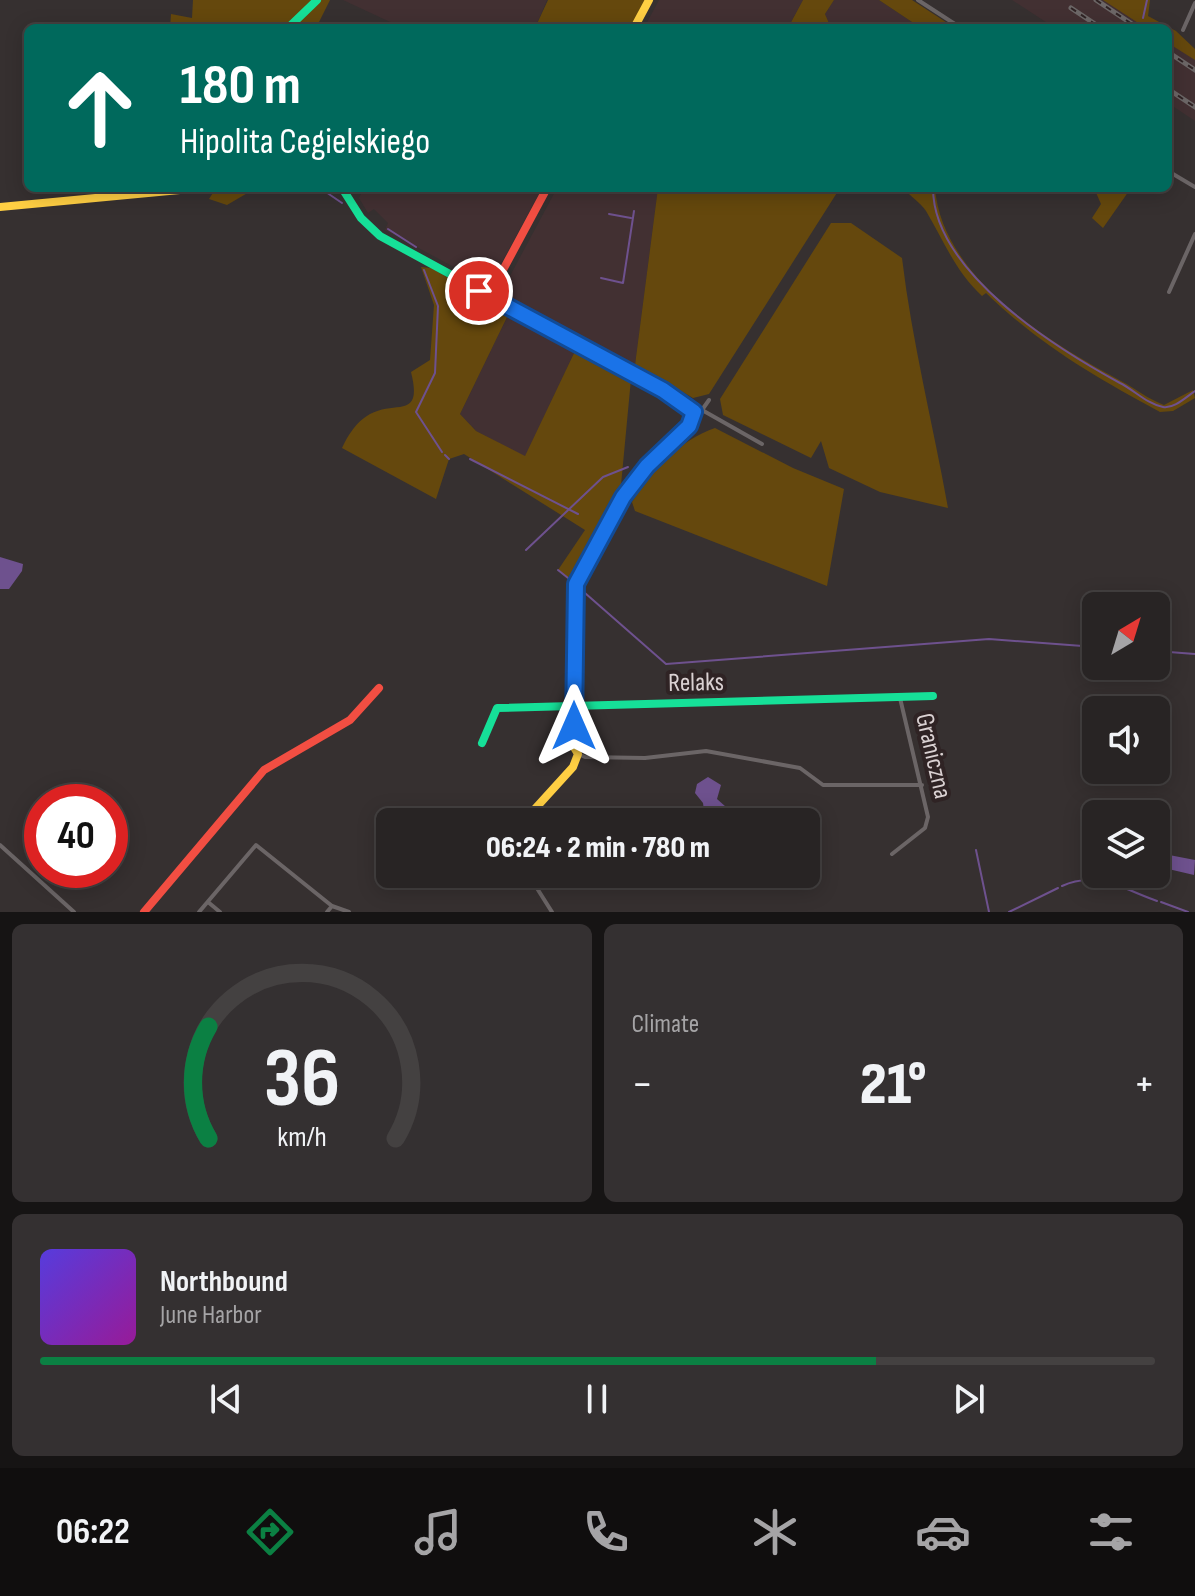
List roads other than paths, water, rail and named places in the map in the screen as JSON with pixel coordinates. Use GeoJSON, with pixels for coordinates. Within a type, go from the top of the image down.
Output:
{"type":"FeatureCollection","features":[{"type":"Feature","properties":{"kind":"street"},"geometry":{"type":"LineString","coordinates":[[292,24],[317,0]]}},
{"type":"Feature","properties":{"kind":"street"},"geometry":{"type":"LineString","coordinates":[[636,24],[649,0]]}},
{"type":"Feature","properties":{"kind":"street"},"geometry":{"type":"LineString","coordinates":[[918,0],[955,24]]}},
{"type":"Feature","properties":{"kind":"street"},"geometry":{"type":"LineString","coordinates":[[1183,30],[1195,3]]}},
{"type":"Feature","properties":{"kind":"street"},"geometry":{"type":"LineString","coordinates":[[1172,173],[1195,187]]}},
{"type":"Feature","properties":{"kind":"street"},"geometry":{"type":"LineString","coordinates":[[0,207],[159,192]]}},
{"type":"Feature","properties":{"kind":"street"},"geometry":{"type":"LineString","coordinates":[[345,192],[372,230],[762,444]]}},
{"type":"Feature","properties":{"kind":"street"},"geometry":{"type":"LineString","coordinates":[[489,296],[545,192]]}},
{"type":"Feature","properties":{"kind":"street"},"geometry":{"type":"LineString","coordinates":[[1169,292],[1195,234]]}},
{"type":"Feature","properties":{"kind":"street"},"geometry":{"type":"LineString","coordinates":[[479,291],[495,284]]}},
{"type":"Feature","properties":{"kind":"street"},"geometry":{"type":"LineString","coordinates":[[709,400],[689,426],[647,466],[623,497],[576,584],[573,746],[578,754],[585,757],[645,758],[706,751],[800,768],[823,785],[922,785]]}},
{"type":"Feature","properties":{"kind":"street"},"geometry":{"type":"LineString","coordinates":[[144,912],[264,770],[350,720],[379,688]]}},
{"type":"Feature","properties":{"kind":"street","name":"Relaks"},"geometry":{"type":"LineString","coordinates":[[482,743],[497,708],[933,696]]}},
{"type":"Feature","properties":{"kind":"street","name":"Graniczna"},"geometry":{"type":"LineString","coordinates":[[892,854],[928,823],[922,785],[900,698]]}},
{"type":"Feature","properties":{"kind":"street"},"geometry":{"type":"LineString","coordinates":[[536,808],[573,767],[578,754]]}},
{"type":"Feature","properties":{"kind":"street"},"geometry":{"type":"LineString","coordinates":[[0,845],[74,912]]}},
{"type":"Feature","properties":{"kind":"street"},"geometry":{"type":"LineString","coordinates":[[199,912],[256,845],[332,906],[349,912]]}},
{"type":"Feature","properties":{"kind":"street"},"geometry":{"type":"LineString","coordinates":[[537,888],[552,912]]}},
{"type":"Feature","properties":{"kind":"street"},"geometry":{"type":"LineString","coordinates":[[208,902],[220,912]]}},
{"type":"Feature","properties":{"kind":"street"},"geometry":{"type":"LineString","coordinates":[[327,912],[332,906]]}},
{"type":"Feature","properties":{"kind":"waterway"},"geometry":{"type":"LineString","coordinates":[[1143,18],[1147,0]]}},
{"type":"Feature","properties":{"kind":"waterway"},"geometry":{"type":"LineString","coordinates":[[326,192],[342,203]]}},
{"type":"Feature","properties":{"kind":"waterway"},"geometry":{"type":"LineString","coordinates":[[934,192],[938,219],[953,249],[1002,304],[1033,328],[1157,405],[1171,406],[1195,391]]}},
{"type":"Feature","properties":{"kind":"waterway"},"geometry":{"type":"LineString","coordinates":[[601,278],[623,283],[634,211]]}},
{"type":"Feature","properties":{"kind":"waterway"},"geometry":{"type":"LineString","coordinates":[[609,214],[631,218]]}},
{"type":"Feature","properties":{"kind":"waterway"},"geometry":{"type":"LineString","coordinates":[[388,229],[416,247]]}},
{"type":"Feature","properties":{"kind":"waterway"},"geometry":{"type":"LineString","coordinates":[[424,270],[438,306],[435,373],[416,412],[442,452]]}},
{"type":"Feature","properties":{"kind":"waterway"},"geometry":{"type":"LineString","coordinates":[[445,455],[449,459]]}},
{"type":"Feature","properties":{"kind":"waterway"},"geometry":{"type":"LineString","coordinates":[[470,459],[578,514]]}},
{"type":"Feature","properties":{"kind":"waterway"},"geometry":{"type":"LineString","coordinates":[[526,550],[603,477],[628,467]]}},
{"type":"Feature","properties":{"kind":"waterway"},"geometry":{"type":"LineString","coordinates":[[558,570],[573,582]]}},
{"type":"Feature","properties":{"kind":"waterway"},"geometry":{"type":"LineString","coordinates":[[577,586],[666,664],[989,639],[1082,646]]}},
{"type":"Feature","properties":{"kind":"waterway"},"geometry":{"type":"LineString","coordinates":[[1170,652],[1195,654]]}},
{"type":"Feature","properties":{"kind":"waterway"},"geometry":{"type":"LineString","coordinates":[[976,850],[989,912]]}},
{"type":"Feature","properties":{"kind":"waterway"},"geometry":{"type":"LineString","coordinates":[[1062,886],[1086,880],[1098,881],[1157,901]]}},
{"type":"Feature","properties":{"kind":"waterway"},"geometry":{"type":"LineString","coordinates":[[1009,912],[1058,888]]}},
{"type":"Feature","properties":{"kind":"waterway"},"geometry":{"type":"LineString","coordinates":[[1161,902],[1188,912]]}},
{"type":"Feature","properties":{"kind":"railway"},"geometry":{"type":"LineString","coordinates":[[1096,0],[1132,24]]}},
{"type":"Feature","properties":{"kind":"railway"},"geometry":{"type":"LineString","coordinates":[[1071,8],[1095,24]]}},
{"type":"Feature","properties":{"kind":"railway"},"geometry":{"type":"LineString","coordinates":[[1172,55],[1195,70]]}},
{"type":"Feature","properties":{"kind":"railway"},"geometry":{"type":"LineString","coordinates":[[1172,92],[1195,107]]}}]}
